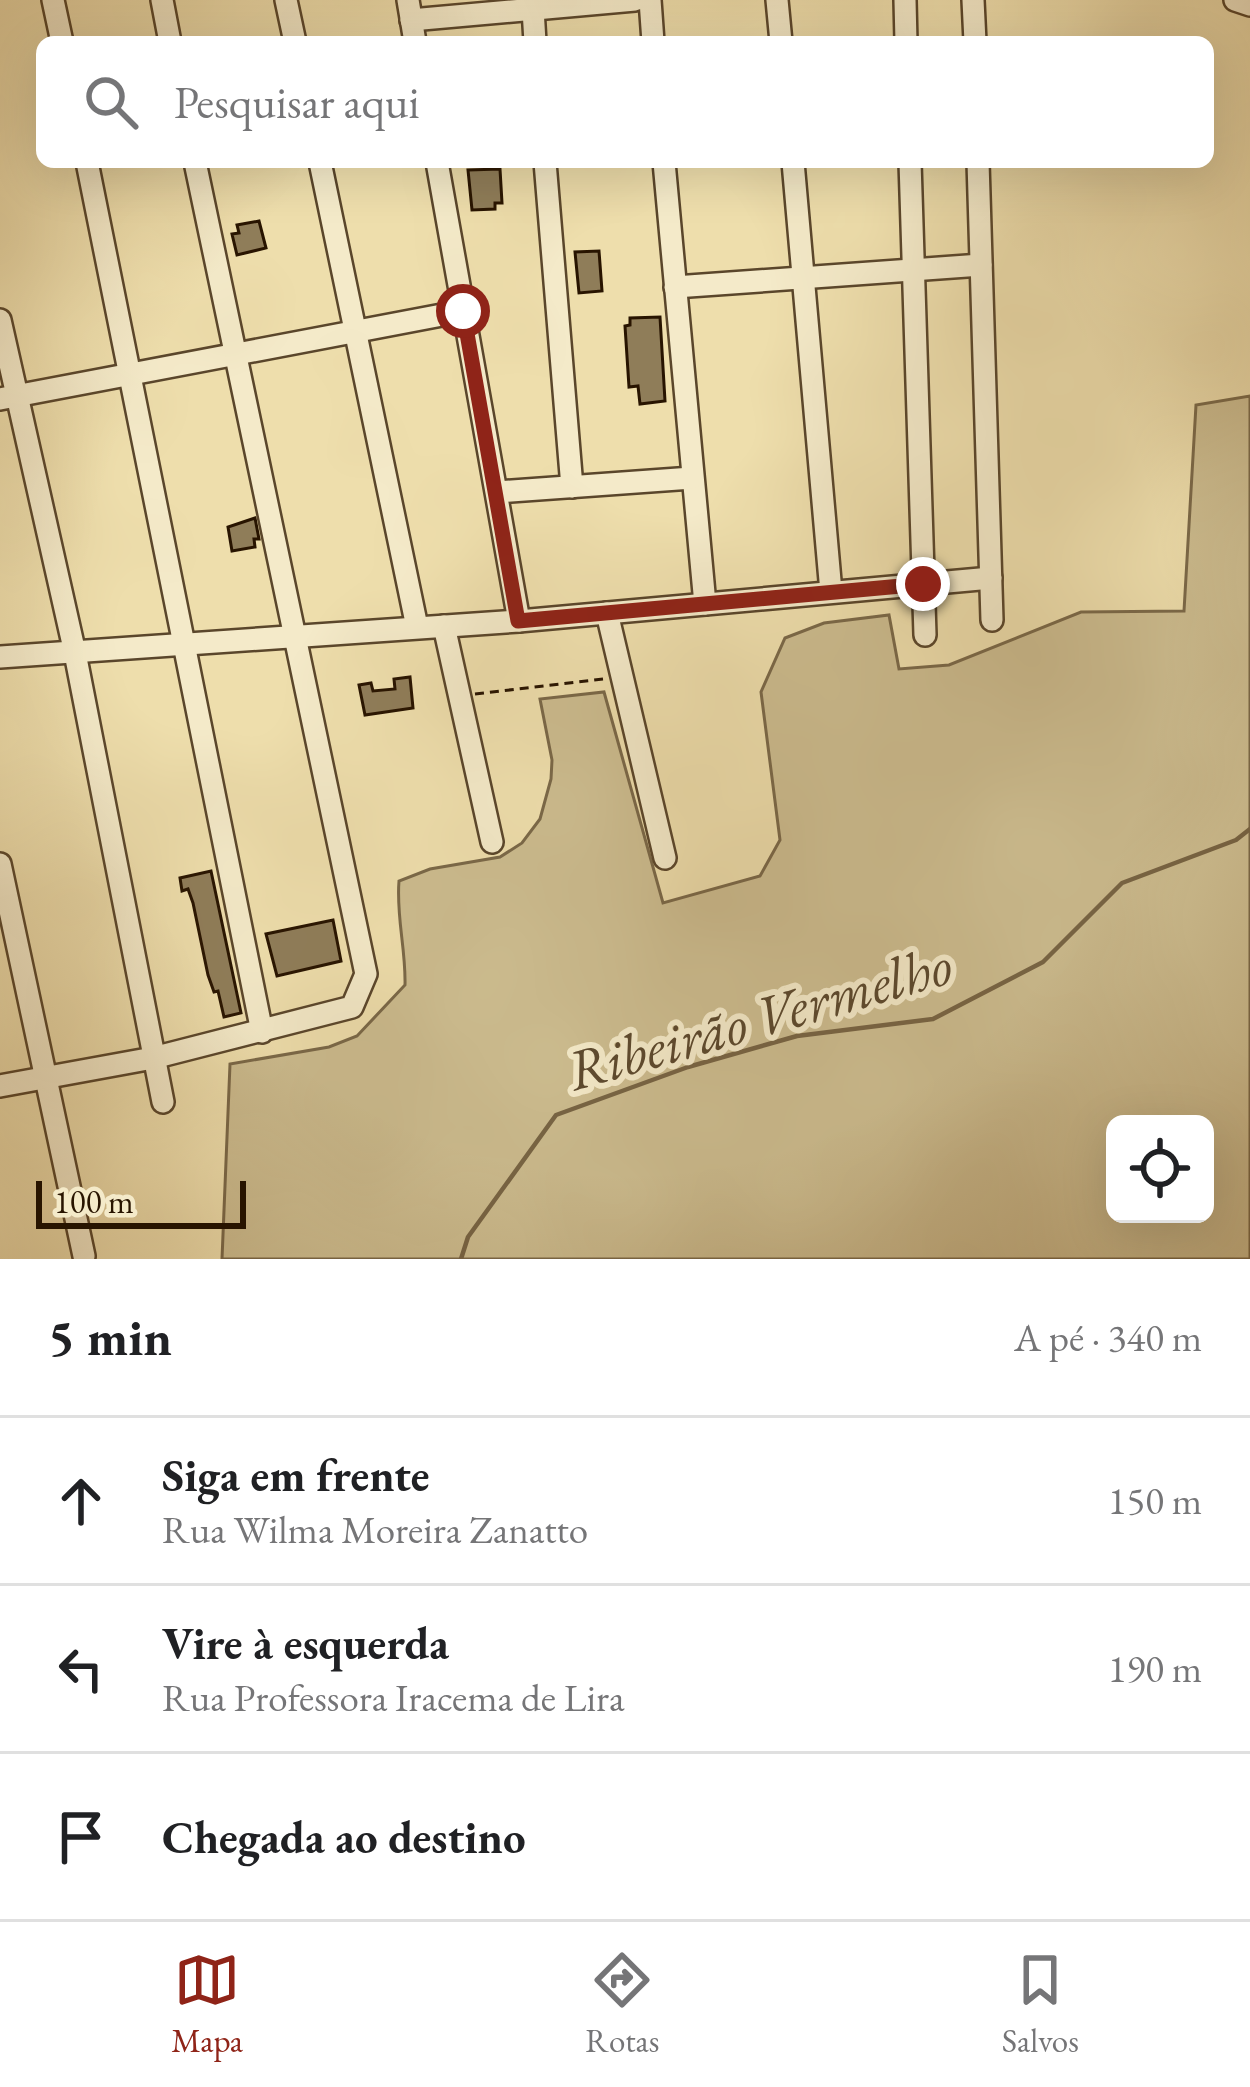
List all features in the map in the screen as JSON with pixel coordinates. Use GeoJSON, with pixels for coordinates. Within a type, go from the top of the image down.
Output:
{"type":"FeatureCollection","features":[{"type":"Feature","properties":{"kind":"street"},"geometry":{"type":"LineString","coordinates":[[53,0],[61,36]]}},
{"type":"Feature","properties":{"kind":"street"},"geometry":{"type":"LineString","coordinates":[[162,0],[169,36]]}},
{"type":"Feature","properties":{"kind":"street"},"geometry":{"type":"LineString","coordinates":[[286,0],[294,36]]}},
{"type":"Feature","properties":{"kind":"street"},"geometry":{"type":"LineString","coordinates":[[411,21],[635,0]]}},
{"type":"Feature","properties":{"kind":"street"},"geometry":{"type":"LineString","coordinates":[[650,0],[653,36]]}},
{"type":"Feature","properties":{"kind":"street"},"geometry":{"type":"LineString","coordinates":[[777,0],[780,36]]}},
{"type":"Feature","properties":{"kind":"street"},"geometry":{"type":"LineString","coordinates":[[905,0],[906,36]]}},
{"type":"Feature","properties":{"kind":"street"},"geometry":{"type":"LineString","coordinates":[[974,0],[975,36]]}},
{"type":"Feature","properties":{"kind":"street"},"geometry":{"type":"LineString","coordinates":[[1235,0],[1250,4]]}},
{"type":"Feature","properties":{"kind":"street"},"geometry":{"type":"LineString","coordinates":[[532,9],[535,36]]}},
{"type":"Feature","properties":{"kind":"street"},"geometry":{"type":"LineString","coordinates":[[88,168],[262,1032]]}},
{"type":"Feature","properties":{"kind":"street"},"geometry":{"type":"LineString","coordinates":[[0,1087],[153,1058],[352,1007],[366,974],[196,168]]}},
{"type":"Feature","properties":{"kind":"street"},"geometry":{"type":"LineString","coordinates":[[321,168],[417,627]]}},
{"type":"Feature","properties":{"kind":"street"},"geometry":{"type":"LineString","coordinates":[[438,168],[518,621]]}},
{"type":"Feature","properties":{"kind":"street"},"geometry":{"type":"LineString","coordinates":[[545,168],[572,487]]}},
{"type":"Feature","properties":{"kind":"street"},"geometry":{"type":"LineString","coordinates":[[665,168],[705,604]]}},
{"type":"Feature","properties":{"kind":"street"},"geometry":{"type":"LineString","coordinates":[[794,168],[831,592]]}},
{"type":"Feature","properties":{"kind":"street"},"geometry":{"type":"LineString","coordinates":[[910,168],[925,635]]}},
{"type":"Feature","properties":{"kind":"street"},"geometry":{"type":"LineString","coordinates":[[978,168],[992,620]]}},
{"type":"Feature","properties":{"kind":"street"},"geometry":{"type":"LineString","coordinates":[[675,287],[982,265]]}},
{"type":"Feature","properties":{"kind":"street"},"geometry":{"type":"LineString","coordinates":[[8,397],[463,311]]}},
{"type":"Feature","properties":{"kind":"street"},"geometry":{"type":"LineString","coordinates":[[0,320],[8,397],[75,653],[163,1102]]}},
{"type":"Feature","properties":{"kind":"street"},"geometry":{"type":"LineString","coordinates":[[497,492],[692,478]]}},
{"type":"Feature","properties":{"kind":"street"},"geometry":{"type":"LineString","coordinates":[[0,657],[518,621],[991,578]]}},
{"type":"Feature","properties":{"kind":"street"},"geometry":{"type":"LineString","coordinates":[[607,613],[665,858]]}},
{"type":"Feature","properties":{"kind":"street"},"geometry":{"type":"LineString","coordinates":[[444,626],[492,842]]}},
{"type":"Feature","properties":{"kind":"street"},"geometry":{"type":"LineString","coordinates":[[0,864],[84,1256]]}},
{"type":"Feature","properties":{"kind":"path"},"geometry":{"type":"LineString","coordinates":[[461,696],[622,678]]}},
{"type":"Feature","properties":{"kind":"shaded area"},"geometry":{"type":"Polygon","coordinates":[[[1250,396],[1250,1259],[222,1259],[230,1064],[329,1047],[357,1036],[405,985],[399,881],[430,869],[500,857],[522,843],[540,819],[552,760],[540,699],[604,692],[663,903],[760,876],[780,840],[761,692],[785,638],[824,623],[889,615],[899,669],[949,665],[1081,612],[1184,611],[1196,405],[1250,396]]]}},
{"type":"Feature","properties":{"kind":"building"},"geometry":{"type":"Polygon","coordinates":[[[500,169],[502,203],[495,203],[495,209],[472,210],[468,170],[500,169]]]}},
{"type":"Feature","properties":{"kind":"building"},"geometry":{"type":"Polygon","coordinates":[[[259,221],[266,248],[237,255],[232,234],[239,233],[237,225],[259,221]]]}},
{"type":"Feature","properties":{"kind":"building"},"geometry":{"type":"Polygon","coordinates":[[[599,251],[602,291],[579,293],[575,252],[599,251]]]}},
{"type":"Feature","properties":{"kind":"building"},"geometry":{"type":"Polygon","coordinates":[[[660,317],[665,401],[640,404],[638,386],[629,387],[625,326],[630,325],[630,318],[660,317]]]}},
{"type":"Feature","properties":{"kind":"building"},"geometry":{"type":"Polygon","coordinates":[[[255,518],[259,539],[254,539],[255,547],[232,551],[228,527],[255,518]]]}},
{"type":"Feature","properties":{"kind":"building"},"geometry":{"type":"Polygon","coordinates":[[[410,677],[413,708],[365,715],[359,685],[371,683],[373,691],[395,689],[394,679],[410,677]]]}},
{"type":"Feature","properties":{"kind":"building"},"geometry":{"type":"Polygon","coordinates":[[[211,871],[241,1013],[224,1017],[218,991],[214,992],[208,975],[193,903],[188,889],[182,891],[180,878],[211,871]]]}},
{"type":"Feature","properties":{"kind":"building"},"geometry":{"type":"Polygon","coordinates":[[[333,920],[341,961],[277,976],[266,934],[333,920]]]}},
{"type":"Feature","properties":{"kind":"waterway","name":"Ribeirão Vermelho"},"geometry":{"type":"LineString","coordinates":[[461,1259],[468,1237],[556,1115],[688,1067],[797,1036],[933,1019],[1043,962],[1122,883],[1236,840],[1250,829]]}},
{"type":"Feature","properties":{"kind":"route"},"geometry":{"type":"LineString","coordinates":[[463,311],[518,621],[923,584]]}}]}
